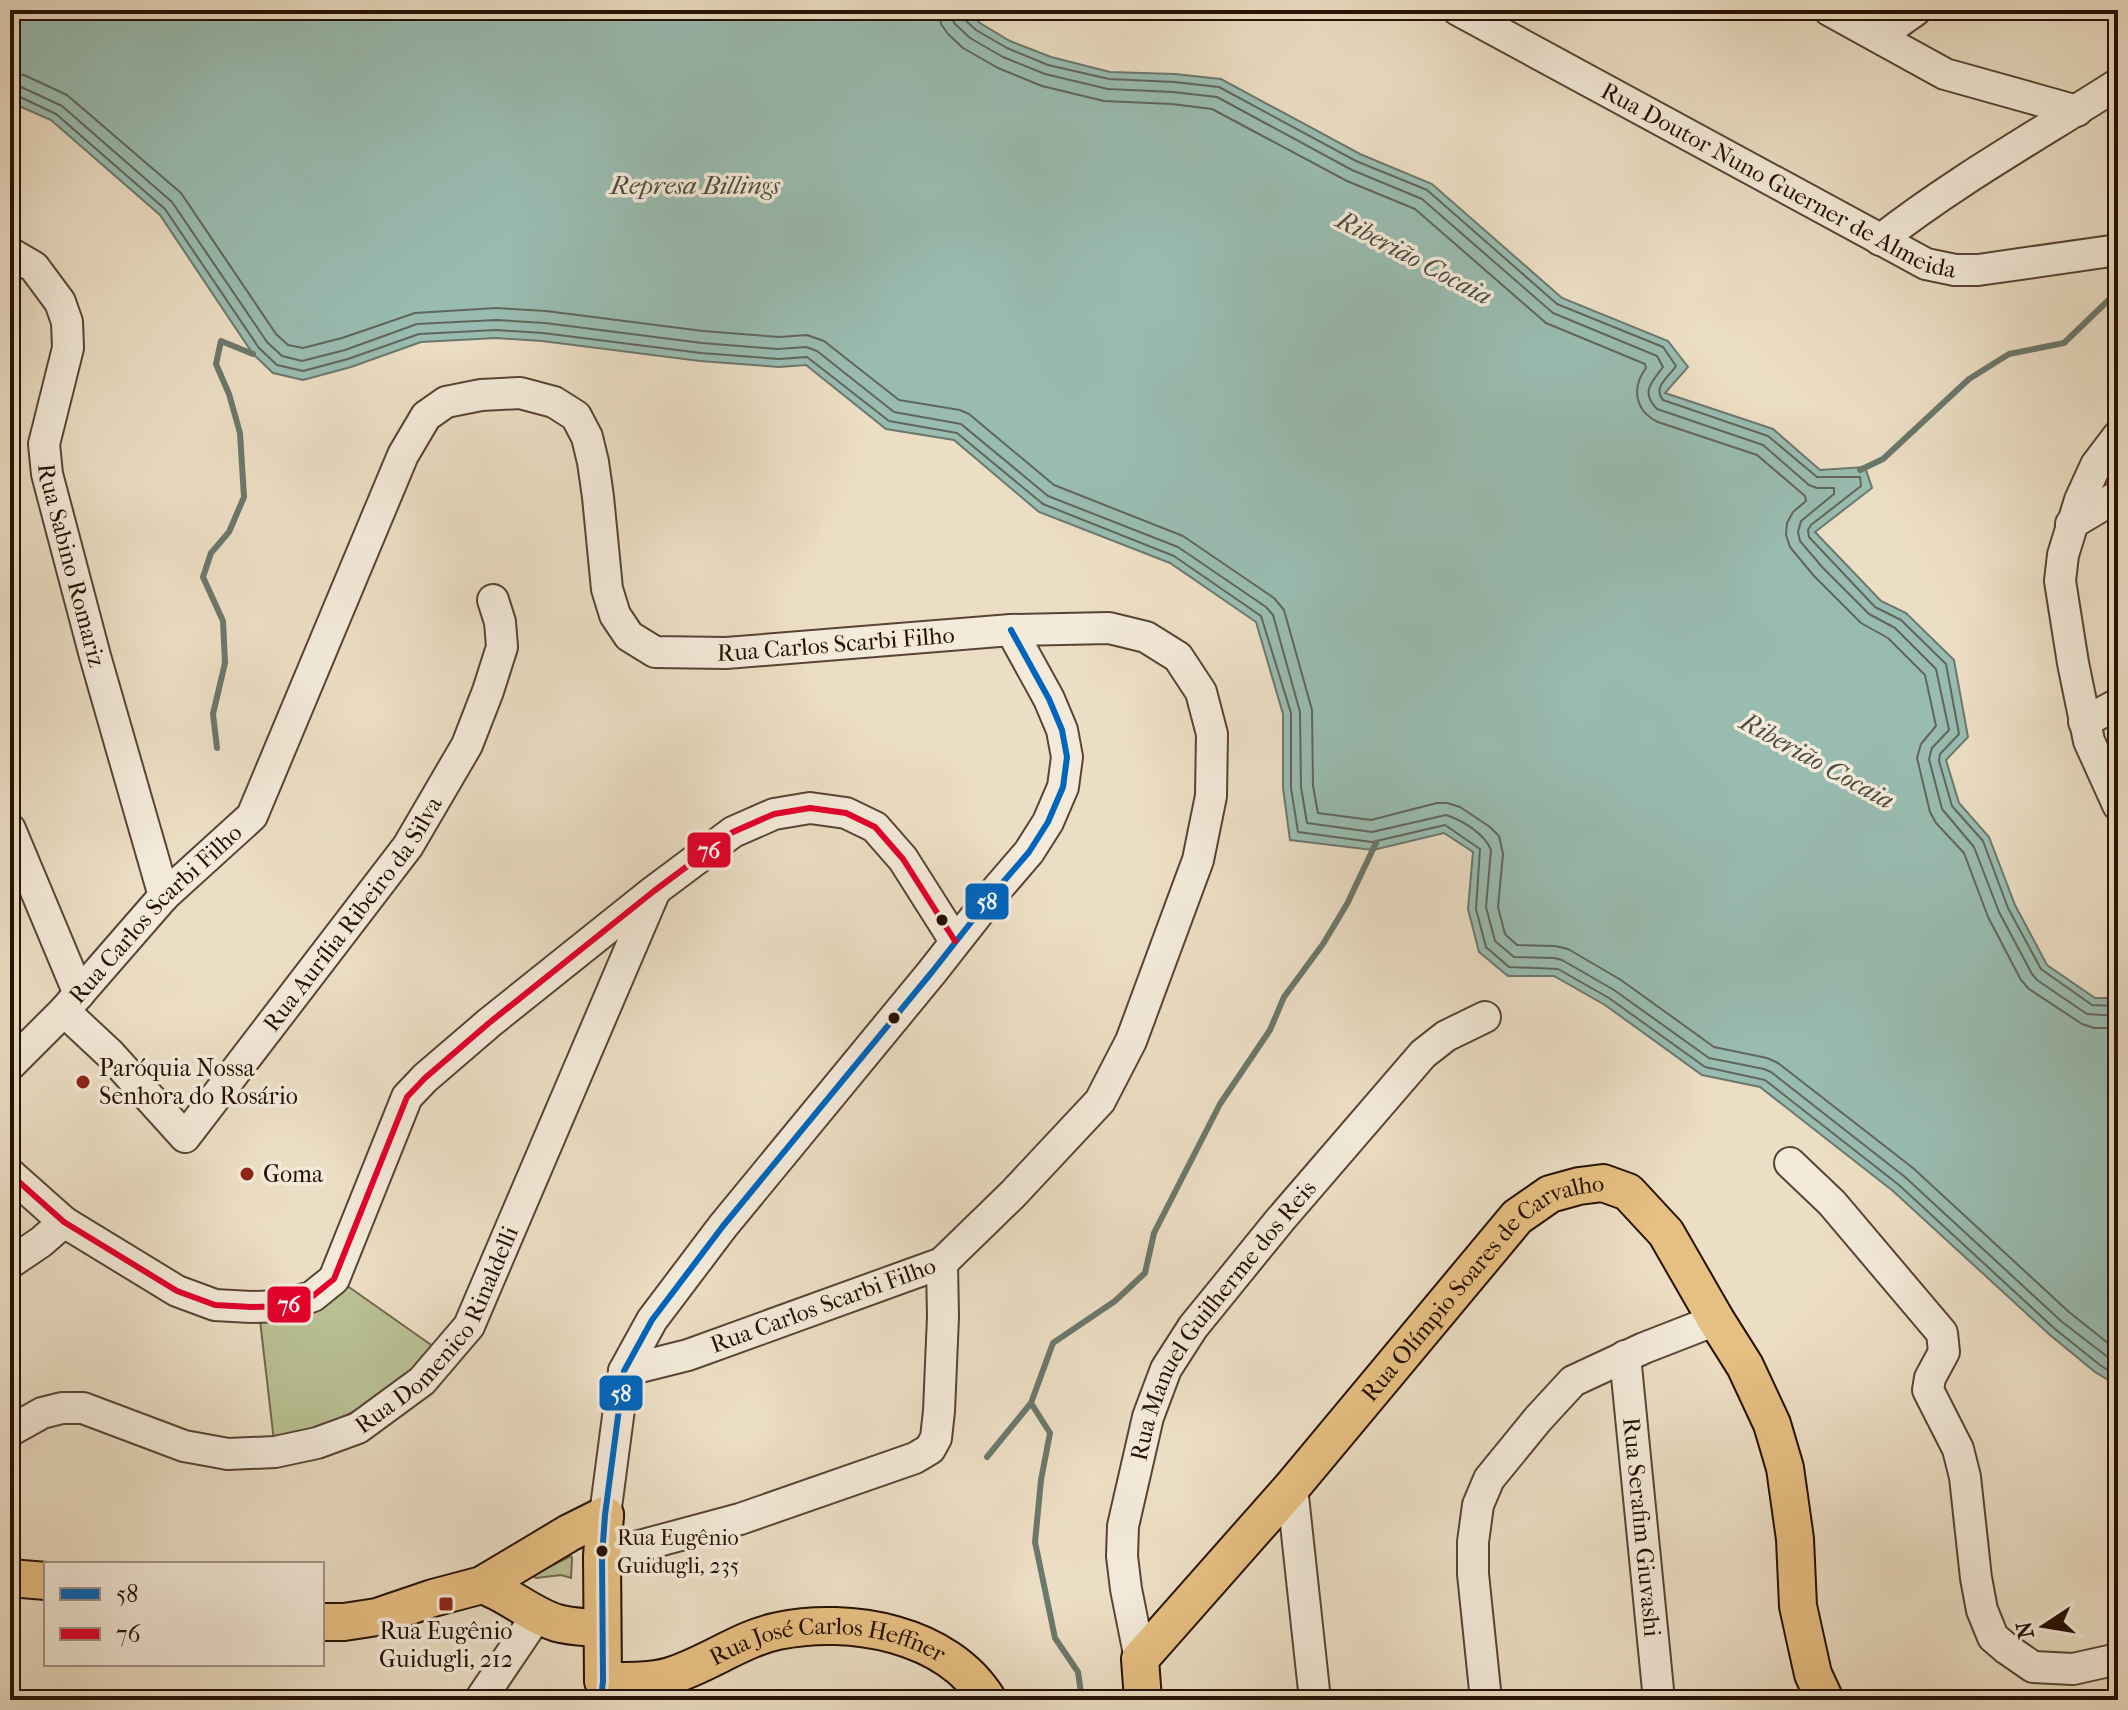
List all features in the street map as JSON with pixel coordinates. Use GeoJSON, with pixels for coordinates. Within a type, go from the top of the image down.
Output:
{"type":"FeatureCollection","features":[{"type":"Feature","properties":{"kind":"main road","name":"Rua Olímpio Soares de Carvalho"},"geometry":{"type":"LineString","coordinates":[[1140,1659],[1292,1487],[1517,1217],[1550,1194],[1603,1183],[1628,1192],[1666,1233],[1745,1366],[1772,1424],[1785,1468],[1795,1539],[1798,1606],[1813,1674],[1825,1700]]}},
{"type":"Feature","properties":{"kind":"main road"},"geometry":{"type":"LineString","coordinates":[[602,1690],[605,1515]]}},
{"type":"Feature","properties":{"kind":"main road"},"geometry":{"type":"LineString","coordinates":[[324,1622],[377,1617],[482,1585],[605,1515]]}},
{"type":"Feature","properties":{"kind":"main road"},"geometry":{"type":"LineString","coordinates":[[10,1578],[44,1581]]}},
{"type":"Feature","properties":{"kind":"main road"},"geometry":{"type":"LineString","coordinates":[[482,1585],[498,1590],[558,1623],[602,1629]]}},
{"type":"Feature","properties":{"kind":"main road","name":"Rua José Carlos Heffner"},"geometry":{"type":"LineString","coordinates":[[602,1690],[671,1675],[777,1631],[839,1626],[877,1629],[917,1642],[963,1668],[988,1700]]}},
{"type":"Feature","properties":{"kind":"main road","name":"Rua Manuel Guilherme dos Reis"},"geometry":{"type":"LineString","coordinates":[[1140,1659],[1143,1700]]}},
{"type":"Feature","properties":{"kind":"street","name":"Rua Doutor Nuno Guerner de Almeida"},"geometry":{"type":"LineString","coordinates":[[1458,10],[1926,264],[1966,271],[2118,250]]}},
{"type":"Feature","properties":{"kind":"street"},"geometry":{"type":"LineString","coordinates":[[1829,10],[1957,79],[2077,111]]}},
{"type":"Feature","properties":{"kind":"street"},"geometry":{"type":"LineString","coordinates":[[1879,36],[1916,10]]}},
{"type":"Feature","properties":{"kind":"street"},"geometry":{"type":"LineString","coordinates":[[1880,240],[1920,210],[2118,84]]}},
{"type":"Feature","properties":{"kind":"street","name":"Rua Sabino Romariz"},"geometry":{"type":"LineString","coordinates":[[10,253],[34,267],[60,302],[67,322],[68,348],[44,444],[47,474],[164,896]]}},
{"type":"Feature","properties":{"kind":"street","name":"Rua Carlos Scarbi Filho"},"geometry":{"type":"LineString","coordinates":[[10,1065],[72,1003],[164,896],[252,816],[403,455],[426,416],[446,402],[481,395],[520,393],[554,402],[576,416],[587,437],[593,462],[607,589],[615,615],[629,636],[655,652],[726,653],[1011,630],[1109,628],[1146,637],[1178,657],[1201,692],[1212,734],[1211,796],[1193,874],[1131,1041],[1100,1101],[1013,1194],[942,1263],[688,1355],[624,1371]]}},
{"type":"Feature","properties":{"kind":"street"},"geometry":{"type":"LineString","coordinates":[[2118,436],[2096,465],[2071,524],[2060,581],[2084,722],[2096,761],[2118,805]]}},
{"type":"Feature","properties":{"kind":"street"},"geometry":{"type":"LineString","coordinates":[[2071,524],[2118,496]]}},
{"type":"Feature","properties":{"kind":"street","name":"Rua Aurília Ribeiro da Silva"},"geometry":{"type":"LineString","coordinates":[[72,1003],[110,1054],[185,1137],[408,846],[459,758],[488,691],[502,647],[500,622],[493,600]]}},
{"type":"Feature","properties":{"kind":"street"},"geometry":{"type":"LineString","coordinates":[[605,1515],[624,1371],[652,1320],[723,1226],[1029,852],[1048,822],[1063,787],[1067,757],[1062,730],[1049,699],[1011,630]]}},
{"type":"Feature","properties":{"kind":"street"},"geometry":{"type":"LineString","coordinates":[[2084,722],[2118,704]]}},
{"type":"Feature","properties":{"kind":"street"},"geometry":{"type":"LineString","coordinates":[[10,1174],[64,1222],[177,1291],[215,1305],[285,1306],[313,1296],[334,1279],[407,1097],[489,1023],[733,832],[774,814],[810,808],[846,813],[875,827],[903,859],[955,941]]}},
{"type":"Feature","properties":{"kind":"street"},"geometry":{"type":"LineString","coordinates":[[10,829],[72,1003]]}},
{"type":"Feature","properties":{"kind":"street","name":"Rua Domenico Rinaldelli"},"geometry":{"type":"LineString","coordinates":[[10,1431],[42,1413],[62,1408],[83,1408],[184,1446],[228,1454],[275,1452],[317,1443],[358,1428],[422,1381],[469,1326],[654,891]]}},
{"type":"Feature","properties":{"kind":"street","name":"Rua Manuel Guilherme dos Reis"},"geometry":{"type":"LineString","coordinates":[[1140,1659],[1126,1589],[1122,1556],[1123,1526],[1148,1417],[1166,1369],[1193,1327],[1222,1291],[1423,1054],[1446,1036],[1485,1017]]}},
{"type":"Feature","properties":{"kind":"street"},"geometry":{"type":"LineString","coordinates":[[1790,1163],[1832,1203],[1942,1333],[1944,1352],[1930,1378],[1928,1390],[1958,1449],[1965,1477],[1976,1578],[1982,1610],[1993,1637],[2033,1667],[2073,1669],[2118,1659]]}},
{"type":"Feature","properties":{"kind":"street"},"geometry":{"type":"LineString","coordinates":[[10,1263],[64,1222]]}},
{"type":"Feature","properties":{"kind":"street"},"geometry":{"type":"LineString","coordinates":[[602,1556],[740,1519],[915,1458],[930,1449],[936,1438],[939,1411],[942,1263]]}},
{"type":"Feature","properties":{"kind":"street"},"geometry":{"type":"LineString","coordinates":[[1486,1700],[1473,1574],[1475,1520],[1484,1489],[1503,1461],[1573,1381],[1625,1356],[1716,1320]]}},
{"type":"Feature","properties":{"kind":"street","name":"Rua Serafim Giuvashi"},"geometry":{"type":"LineString","coordinates":[[1625,1356],[1659,1700]]}},
{"type":"Feature","properties":{"kind":"street"},"geometry":{"type":"LineString","coordinates":[[1292,1487],[1315,1700]]}},
{"type":"Feature","properties":{"kind":"street"},"geometry":{"type":"LineString","coordinates":[[480,1700],[538,1614]]}},
{"type":"Feature","properties":{"kind":"green space"},"geometry":{"type":"Polygon","coordinates":[[[346,1285],[434,1347],[400,1382],[362,1407],[320,1426],[274,1441],[260,1320],[306,1314],[328,1304],[346,1285]]]}},
{"type":"Feature","properties":{"kind":"green space"},"geometry":{"type":"Polygon","coordinates":[[[571,1556],[571,1578],[561,1575],[536,1578],[532,1575],[571,1556]]]}},
{"type":"Feature","properties":{"kind":"water"},"geometry":{"type":"Polygon","coordinates":[[[10,10],[966,10],[980,23],[1010,41],[1051,57],[1110,72],[1221,79],[1360,154],[1432,184],[1562,298],[1668,341],[1688,367],[1665,393],[1773,429],[1820,470],[1865,467],[1872,488],[1815,532],[1881,601],[1906,613],[1954,660],[1968,737],[1946,760],[1959,803],[1989,837],[2015,905],[2047,965],[2095,998],[2118,998],[2118,1386],[2095,1372],[2050,1335],[1893,1191],[1760,1087],[1702,1075],[1605,1005],[1554,976],[1508,976],[1479,952],[1468,909],[1473,852],[1444,833],[1373,850],[1290,840],[1283,788],[1283,714],[1256,622],[1170,563],[1039,512],[954,440],[886,429],[806,365],[779,367],[700,361],[496,338],[421,342],[303,380],[273,373],[253,354],[160,215],[51,120],[10,102],[10,10]]]}},
{"type":"Feature","properties":{"kind":"waterway"},"geometry":{"type":"LineString","coordinates":[[1860,470],[1883,459],[1969,379],[2009,354],[2064,343],[2118,291]]}},
{"type":"Feature","properties":{"kind":"waterway"},"geometry":{"type":"LineString","coordinates":[[217,748],[213,714],[225,663],[223,621],[203,577],[211,553],[229,532],[244,497],[240,433],[229,394],[216,364],[221,341],[253,354]]}},
{"type":"Feature","properties":{"kind":"waterway"},"geometry":{"type":"LineString","coordinates":[[987,1457],[1031,1403],[1053,1343],[1115,1301],[1145,1273],[1154,1233],[1220,1104],[1270,1030],[1284,997],[1323,944],[1347,904],[1376,843]]}},
{"type":"Feature","properties":{"kind":"waterway"},"geometry":{"type":"LineString","coordinates":[[1031,1403],[1050,1433],[1041,1480],[1035,1542],[1055,1638],[1078,1672],[1082,1700]]}},
{"type":"Feature","properties":{"kind":"transit line","name":"58"},"geometry":{"type":"LineString","coordinates":[[601,1700],[602,1556],[624,1371],[652,1320],[723,1226],[1029,852],[1048,822],[1063,787],[1067,757],[1062,730],[1049,699],[1011,630]]}},
{"type":"Feature","properties":{"kind":"transit line","name":"76"},"geometry":{"type":"LineString","coordinates":[[10,1174],[64,1222],[177,1291],[215,1305],[285,1306],[313,1296],[334,1279],[407,1097],[489,1023],[733,832],[774,814],[810,808],[846,813],[875,827],[903,859],[955,941]]}},
{"type":"Feature","properties":{"kind":"place","name":"Paróquia Nossa Senhora do Rosário"},"geometry":{"type":"Point","coordinates":[83,1082]}},
{"type":"Feature","properties":{"kind":"place","name":"Goma"},"geometry":{"type":"Point","coordinates":[247,1174]}},
{"type":"Feature","properties":{"kind":"place","name":"Rua Eugênio Guidugli, 235"},"geometry":{"type":"Point","coordinates":[602,1551]}},
{"type":"Feature","properties":{"kind":"place","name":"Rua Eugênio Guidugli, 212"},"geometry":{"type":"Point","coordinates":[446,1604]}},
{"type":"Feature","properties":{"kind":"water label","name":"Represa Billings"},"geometry":{"type":"Point","coordinates":[695,185]}},
{"type":"Feature","properties":{"kind":"water label","name":"Riberião Cocaia"},"geometry":{"type":"Point","coordinates":[1414,258]}},
{"type":"Feature","properties":{"kind":"water label","name":"Riberião Cocaia"},"geometry":{"type":"Point","coordinates":[1817,761]}}]}
